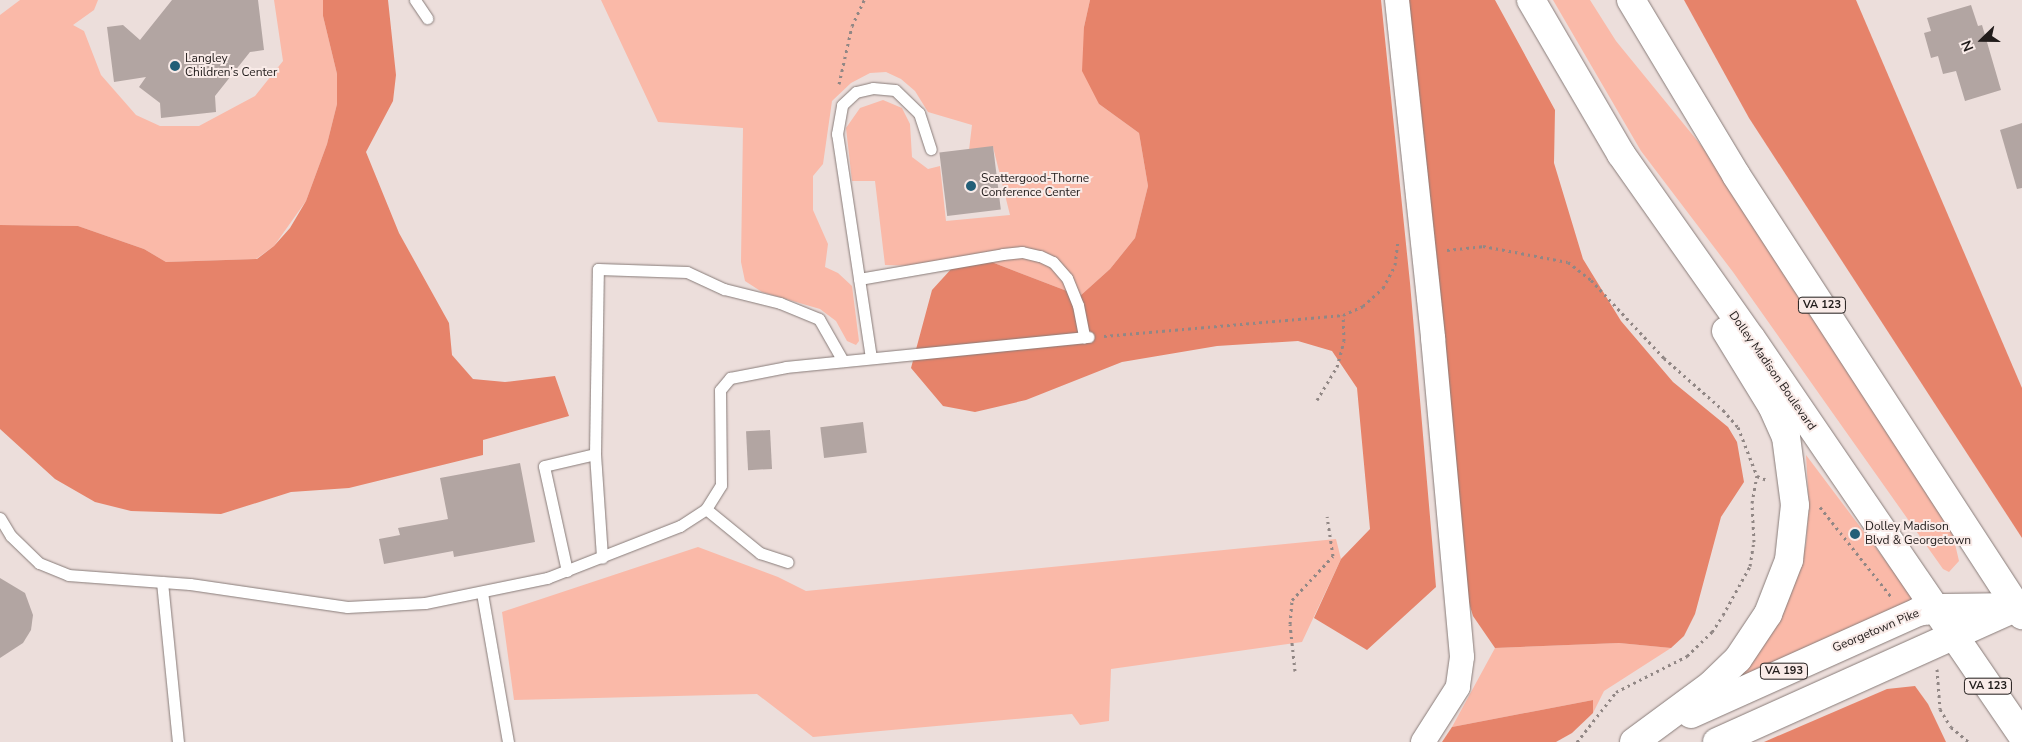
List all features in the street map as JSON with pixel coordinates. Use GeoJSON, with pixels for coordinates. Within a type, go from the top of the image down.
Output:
{"type":"FeatureCollection","features":[{"type":"Feature","properties":{"kind":"main road","name":"Dolley Madison Boulevard"},"geometry":{"type":"LineString","coordinates":[[1531,0],[1600,120],[1665,220],[1751,338],[2022,736]]}},
{"type":"Feature","properties":{"kind":"main road","name":"VA 123"},"geometry":{"type":"LineString","coordinates":[[1631,0],[1736,175],[2020,610]]}},
{"type":"Feature","properties":{"kind":"main road"},"geometry":{"type":"LineString","coordinates":[[1635,742],[1726,672],[1759,630],[1778,593],[1789,560],[1795,522],[1795,489],[1786,437],[1776,413],[1736,349],[1665,220]]}},
{"type":"Feature","properties":{"kind":"main road","name":"Georgetown Pike"},"geometry":{"type":"LineString","coordinates":[[1635,742],[1717,701],[1904,618],[1936,609],[2020,610]]}},
{"type":"Feature","properties":{"kind":"main road"},"geometry":{"type":"LineString","coordinates":[[1717,742],[1954,636],[2020,610]]}},
{"type":"Feature","properties":{"kind":"street"},"geometry":{"type":"LineString","coordinates":[[1397,0],[1462,657],[1458,687],[1423,742]]}},
{"type":"Feature","properties":{"kind":"lane"},"geometry":{"type":"LineString","coordinates":[[415,0],[427,18]]}},
{"type":"Feature","properties":{"kind":"lane"},"geometry":{"type":"LineString","coordinates":[[872,358],[837,134],[842,105],[856,92],[873,88],[895,90],[919,113],[931,149]]}},
{"type":"Feature","properties":{"kind":"lane"},"geometry":{"type":"LineString","coordinates":[[0,518],[11,536],[39,563],[68,575],[162,582],[347,607],[425,603],[482,593],[567,571],[680,526],[706,509],[720,485],[720,390],[723,384],[730,378],[750,372],[843,360],[1087,337],[1078,305],[1067,278],[1053,262],[1040,256],[1022,252],[1003,254],[859,279]]}},
{"type":"Feature","properties":{"kind":"lane"},"geometry":{"type":"LineString","coordinates":[[602,558],[595,454],[598,269],[687,272],[724,289],[780,303],[819,319],[835,341],[843,360]]}},
{"type":"Feature","properties":{"kind":"lane"},"geometry":{"type":"LineString","coordinates":[[567,571],[544,466],[595,454]]}},
{"type":"Feature","properties":{"kind":"lane"},"geometry":{"type":"LineString","coordinates":[[706,509],[760,553],[788,562]]}},
{"type":"Feature","properties":{"kind":"lane"},"geometry":{"type":"LineString","coordinates":[[162,582],[178,742]]}},
{"type":"Feature","properties":{"kind":"lane"},"geometry":{"type":"LineString","coordinates":[[482,593],[508,742]]}},
{"type":"Feature","properties":{"kind":"path"},"geometry":{"type":"LineString","coordinates":[[839,86],[852,26],[864,0]]}},
{"type":"Feature","properties":{"kind":"path"},"geometry":{"type":"LineString","coordinates":[[1087,337],[1343,315],[1363,306],[1383,288],[1395,265],[1399,237]]}},
{"type":"Feature","properties":{"kind":"path"},"geometry":{"type":"LineString","coordinates":[[1423,252],[1483,246],[1568,262],[1591,280],[1646,340],[1738,427],[1757,476],[1752,503],[1754,542],[1750,566],[1723,615],[1687,656],[1616,692],[1577,742]]}},
{"type":"Feature","properties":{"kind":"path"},"geometry":{"type":"LineString","coordinates":[[1317,400],[1337,367],[1344,341],[1343,315]]}},
{"type":"Feature","properties":{"kind":"path"},"geometry":{"type":"LineString","coordinates":[[1757,476],[1808,495],[1819,505],[1904,618]]}},
{"type":"Feature","properties":{"kind":"path"},"geometry":{"type":"LineString","coordinates":[[1295,671],[1290,624],[1292,600],[1333,556],[1328,516]]}},
{"type":"Feature","properties":{"kind":"path"},"geometry":{"type":"LineString","coordinates":[[1924,650],[1938,670],[1940,709],[1951,726],[1969,742]]}},
{"type":"Feature","properties":{"kind":"shaded area"},"geometry":{"type":"Polygon","coordinates":[[[20,0],[98,0],[94,10],[73,25],[84,31],[101,75],[136,115],[160,126],[199,126],[255,96],[283,61],[274,0],[323,0],[323,16],[337,74],[337,104],[327,144],[306,201],[274,246],[256,259],[166,262],[144,249],[78,226],[0,225],[0,15],[20,0]]]}},
{"type":"Feature","properties":{"kind":"shaded area"},"geometry":{"type":"Polygon","coordinates":[[[323,0],[388,0],[396,75],[393,101],[366,152],[399,233],[449,323],[452,355],[473,379],[505,382],[555,376],[569,416],[483,440],[483,455],[349,488],[291,492],[221,514],[131,511],[95,502],[55,479],[0,429],[0,225],[78,226],[144,249],[166,262],[257,259],[274,246],[290,228],[306,201],[327,144],[337,104],[337,74],[323,16],[323,0]]]}},
{"type":"Feature","properties":{"kind":"shaded area"},"geometry":{"type":"Polygon","coordinates":[[[601,0],[1090,0],[1084,27],[1099,104],[1139,133],[1148,186],[1135,238],[1110,269],[1080,296],[976,256],[953,267],[885,265],[875,181],[852,181],[846,128],[860,108],[883,100],[902,108],[910,124],[912,157],[928,169],[940,166],[946,221],[1010,215],[993,147],[969,150],[972,125],[928,112],[915,91],[901,79],[886,72],[870,73],[851,83],[832,101],[823,164],[813,176],[813,210],[828,244],[825,267],[838,273],[852,286],[859,341],[856,345],[847,341],[836,321],[820,309],[762,292],[745,281],[741,262],[743,128],[658,122],[601,0]]]}},
{"type":"Feature","properties":{"kind":"shaded area"},"geometry":{"type":"Polygon","coordinates":[[[1090,0],[1381,0],[1410,283],[1436,587],[1367,650],[1314,618],[1341,559],[1370,529],[1357,388],[1332,351],[1298,341],[1217,346],[1122,362],[1026,400],[975,412],[943,406],[911,368],[932,290],[953,267],[976,256],[1080,296],[1110,269],[1135,238],[1148,186],[1139,133],[1099,104],[1082,71],[1084,27],[1090,0]]]}},
{"type":"Feature","properties":{"kind":"shaded area"},"geometry":{"type":"Polygon","coordinates":[[[1403,0],[1495,0],[1555,110],[1554,163],[1583,259],[1621,321],[1673,382],[1728,427],[1737,442],[1744,482],[1721,517],[1695,614],[1684,636],[1671,648],[1619,643],[1495,648],[1473,616],[1468,600],[1403,0]]]}},
{"type":"Feature","properties":{"kind":"shaded area"},"geometry":{"type":"Polygon","coordinates":[[[1553,0],[1590,0],[1616,41],[1709,155],[1951,527],[1959,561],[1949,572],[1943,569],[1733,272],[1641,151],[1553,0]]]}},
{"type":"Feature","properties":{"kind":"shaded area"},"geometry":{"type":"Polygon","coordinates":[[[1684,0],[1856,0],[2022,388],[2022,538],[1749,118],[1684,0]]]}},
{"type":"Feature","properties":{"kind":"shaded area"},"geometry":{"type":"Polygon","coordinates":[[[1806,455],[1919,605],[1711,696],[1796,577],[1806,544],[1809,506],[1806,455]]]}},
{"type":"Feature","properties":{"kind":"shaded area"},"geometry":{"type":"Polygon","coordinates":[[[1336,539],[1341,559],[1302,642],[1111,669],[1109,721],[1080,725],[1072,714],[813,737],[757,694],[514,700],[502,612],[698,547],[778,577],[806,591],[1336,539]]]}},
{"type":"Feature","properties":{"kind":"shaded area"},"geometry":{"type":"Polygon","coordinates":[[[1619,643],[1671,648],[1604,691],[1593,713],[1593,700],[1452,727],[1495,648],[1619,643]]]}},
{"type":"Feature","properties":{"kind":"shaded area"},"geometry":{"type":"Polygon","coordinates":[[[1915,686],[1928,704],[1946,742],[1764,742],[1887,689],[1915,686]]]}},
{"type":"Feature","properties":{"kind":"shaded area"},"geometry":{"type":"Polygon","coordinates":[[[1593,700],[1593,713],[1572,733],[1556,742],[1442,742],[1452,727],[1593,700]]]}},
{"type":"Feature","properties":{"kind":"building","name":"Langley Children’s Center"},"geometry":{"type":"Polygon","coordinates":[[[172,0],[258,0],[264,50],[250,52],[215,96],[216,112],[161,118],[160,103],[139,87],[146,77],[114,82],[107,27],[123,25],[140,40],[172,0]]]}},
{"type":"Feature","properties":{"kind":"building"},"geometry":{"type":"Polygon","coordinates":[[[1971,5],[1978,26],[1982,25],[2001,90],[1965,101],[1956,71],[1943,74],[1938,56],[1931,58],[1924,33],[1931,31],[1927,18],[1971,5]]]}},
{"type":"Feature","properties":{"kind":"building"},"geometry":{"type":"Polygon","coordinates":[[[2022,123],[2022,188],[2017,189],[2000,130],[2022,123]]]}},
{"type":"Feature","properties":{"kind":"building","name":"Scattergood-Thorne Conference Center"},"geometry":{"type":"Polygon","coordinates":[[[993,146],[1001,210],[947,216],[939,153],[993,146]]]}},
{"type":"Feature","properties":{"kind":"building"},"geometry":{"type":"Polygon","coordinates":[[[863,422],[867,453],[824,458],[820,427],[863,422]]]}},
{"type":"Feature","properties":{"kind":"building"},"geometry":{"type":"Polygon","coordinates":[[[770,430],[772,469],[748,470],[746,431],[770,430]]]}},
{"type":"Feature","properties":{"kind":"building"},"geometry":{"type":"Polygon","coordinates":[[[520,463],[535,542],[454,557],[453,551],[384,564],[379,539],[400,535],[398,528],[448,519],[440,478],[520,463]]]}},
{"type":"Feature","properties":{"kind":"building"},"geometry":{"type":"Polygon","coordinates":[[[0,578],[25,593],[33,615],[31,630],[23,643],[0,658],[0,578]]]}},
{"type":"Feature","properties":{"kind":"place","name":"Langley Children’s Center"},"geometry":{"type":"Point","coordinates":[175,66]}},
{"type":"Feature","properties":{"kind":"place","name":"Scattergood-Thorne Conference Center"},"geometry":{"type":"Point","coordinates":[971,186]}},
{"type":"Feature","properties":{"kind":"place","name":"Dolley Madison Blvd & Georgetown"},"geometry":{"type":"Point","coordinates":[1855,534]}}]}
